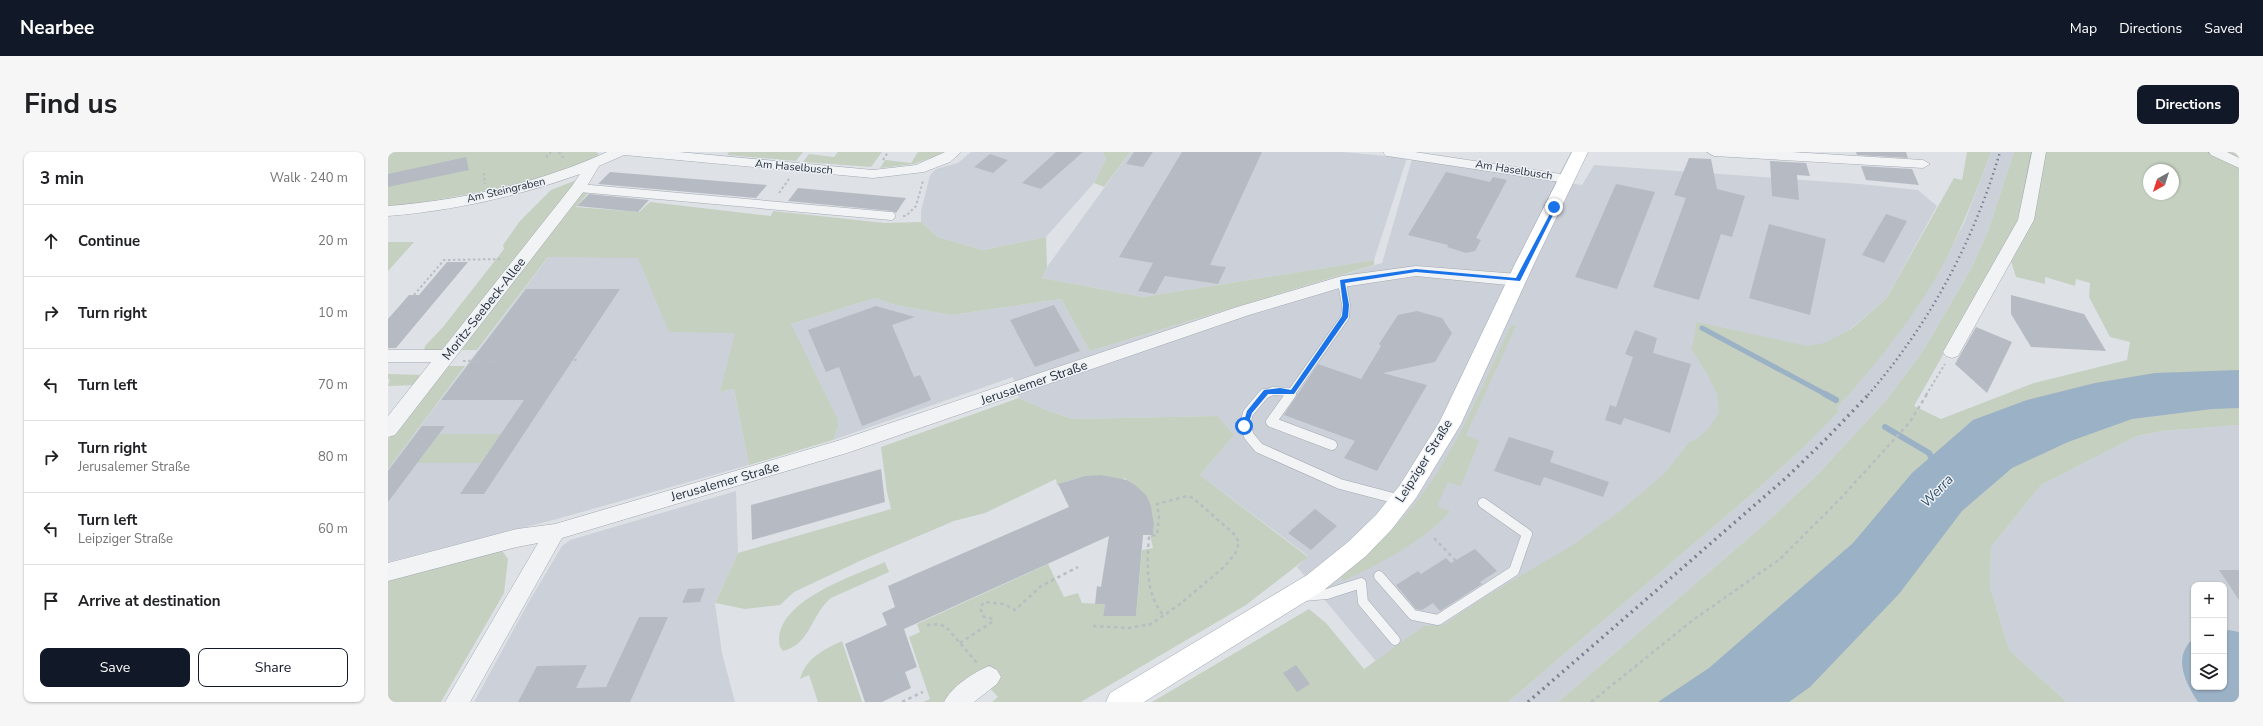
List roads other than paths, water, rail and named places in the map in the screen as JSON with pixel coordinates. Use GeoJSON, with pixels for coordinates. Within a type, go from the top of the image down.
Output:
{"type":"FeatureCollection","features":[{"type":"Feature","properties":{"kind":"main road","name":"Leipziger Straße"},"geometry":{"type":"LineString","coordinates":[[1120,702],[1293,598],[1323,577],[1358,548],[1401,500],[1433,452],[1471,382],[1518,280],[1580,152]]}},
{"type":"Feature","properties":{"kind":"street","name":"Am Steingraben"},"geometry":{"type":"LineString","coordinates":[[388,212],[424,208],[543,182],[593,164],[619,152]]}},
{"type":"Feature","properties":{"kind":"street","name":"Am Haselbusch"},"geometry":{"type":"LineString","coordinates":[[630,152],[873,174],[926,167],[945,159],[954,152]]}},
{"type":"Feature","properties":{"kind":"street"},"geometry":{"type":"LineString","coordinates":[[1714,152],[1923,164]]}},
{"type":"Feature","properties":{"kind":"street"},"geometry":{"type":"LineString","coordinates":[[1952,352],[2026,220],[2039,152]]}},
{"type":"Feature","properties":{"kind":"street"},"geometry":{"type":"LineString","coordinates":[[2216,152],[2239,164]]}},
{"type":"Feature","properties":{"kind":"street","name":"Moritz-Seebeck-Allee"},"geometry":{"type":"LineString","coordinates":[[388,430],[580,188],[593,164]]}},
{"type":"Feature","properties":{"kind":"street","name":"Jerusalemer Straße"},"geometry":{"type":"LineString","coordinates":[[388,572],[516,538],[555,532],[840,448],[1243,311],[1342,282],[1416,271],[1518,280]]}},
{"type":"Feature","properties":{"kind":"street"},"geometry":{"type":"LineString","coordinates":[[388,356],[443,362]]}},
{"type":"Feature","properties":{"kind":"street"},"geometry":{"type":"LineString","coordinates":[[388,368],[443,362]]}},
{"type":"Feature","properties":{"kind":"street"},"geometry":{"type":"LineString","coordinates":[[457,702],[555,532]]}},
{"type":"Feature","properties":{"kind":"street"},"geometry":{"type":"LineString","coordinates":[[956,702],[989,677]]}},
{"type":"Feature","properties":{"kind":"lane","name":"Am Haselbusch"},"geometry":{"type":"LineString","coordinates":[[1388,152],[1567,179]]}},
{"type":"Feature","properties":{"kind":"lane"},"geometry":{"type":"LineString","coordinates":[[580,188],[891,216]]}},
{"type":"Feature","properties":{"kind":"lane"},"geometry":{"type":"LineString","coordinates":[[1332,445],[1271,422],[1345,317],[1346,305],[1342,282]]}},
{"type":"Feature","properties":{"kind":"lane"},"geometry":{"type":"LineString","coordinates":[[1292,392],[1280,390],[1266,392],[1249,412],[1244,426],[1249,439],[1259,448],[1340,484],[1401,500]]}},
{"type":"Feature","properties":{"kind":"lane"},"geometry":{"type":"LineString","coordinates":[[1379,576],[1413,615],[1438,620],[1514,571],[1527,534],[1483,503]]}},
{"type":"Feature","properties":{"kind":"lane"},"geometry":{"type":"LineString","coordinates":[[1293,598],[1327,594],[1361,582],[1363,602],[1395,640]]}},
{"type":"Feature","properties":{"kind":"water","name":"Werra"},"geometry":{"type":"Polygon","coordinates":[[[2239,370],[2239,408],[2212,409],[2132,419],[2068,442],[2012,468],[1962,511],[1899,594],[1810,687],[1789,702],[1658,702],[1709,668],[1853,543],[1912,473],[1973,420],[2027,400],[2095,383],[2155,373],[2239,370]]]}},
{"type":"Feature","properties":{"kind":"water"},"geometry":{"type":"Polygon","coordinates":[[[2227,630],[2239,632],[2239,702],[2198,702],[2191,690],[2227,690],[2227,630]]]}},
{"type":"Feature","properties":{"kind":"water"},"geometry":{"type":"Polygon","coordinates":[[[2191,641],[2191,690],[2185,678],[2182,661],[2187,645],[2191,641]]]}},
{"type":"Feature","properties":{"kind":"waterway"},"geometry":{"type":"LineString","coordinates":[[1702,328],[1827,395]]}},
{"type":"Feature","properties":{"kind":"waterway"},"geometry":{"type":"LineString","coordinates":[[1825,394],[1836,400]]}},
{"type":"Feature","properties":{"kind":"waterway"},"geometry":{"type":"LineString","coordinates":[[1885,427],[1929,453],[1934,462]]}},
{"type":"Feature","properties":{"kind":"railway"},"geometry":{"type":"LineString","coordinates":[[1868,395],[1911,339],[1947,281],[1977,218],[2000,152]]}},
{"type":"Feature","properties":{"kind":"railway"},"geometry":{"type":"LineString","coordinates":[[1528,702],[1787,477],[1869,394]]}}]}
